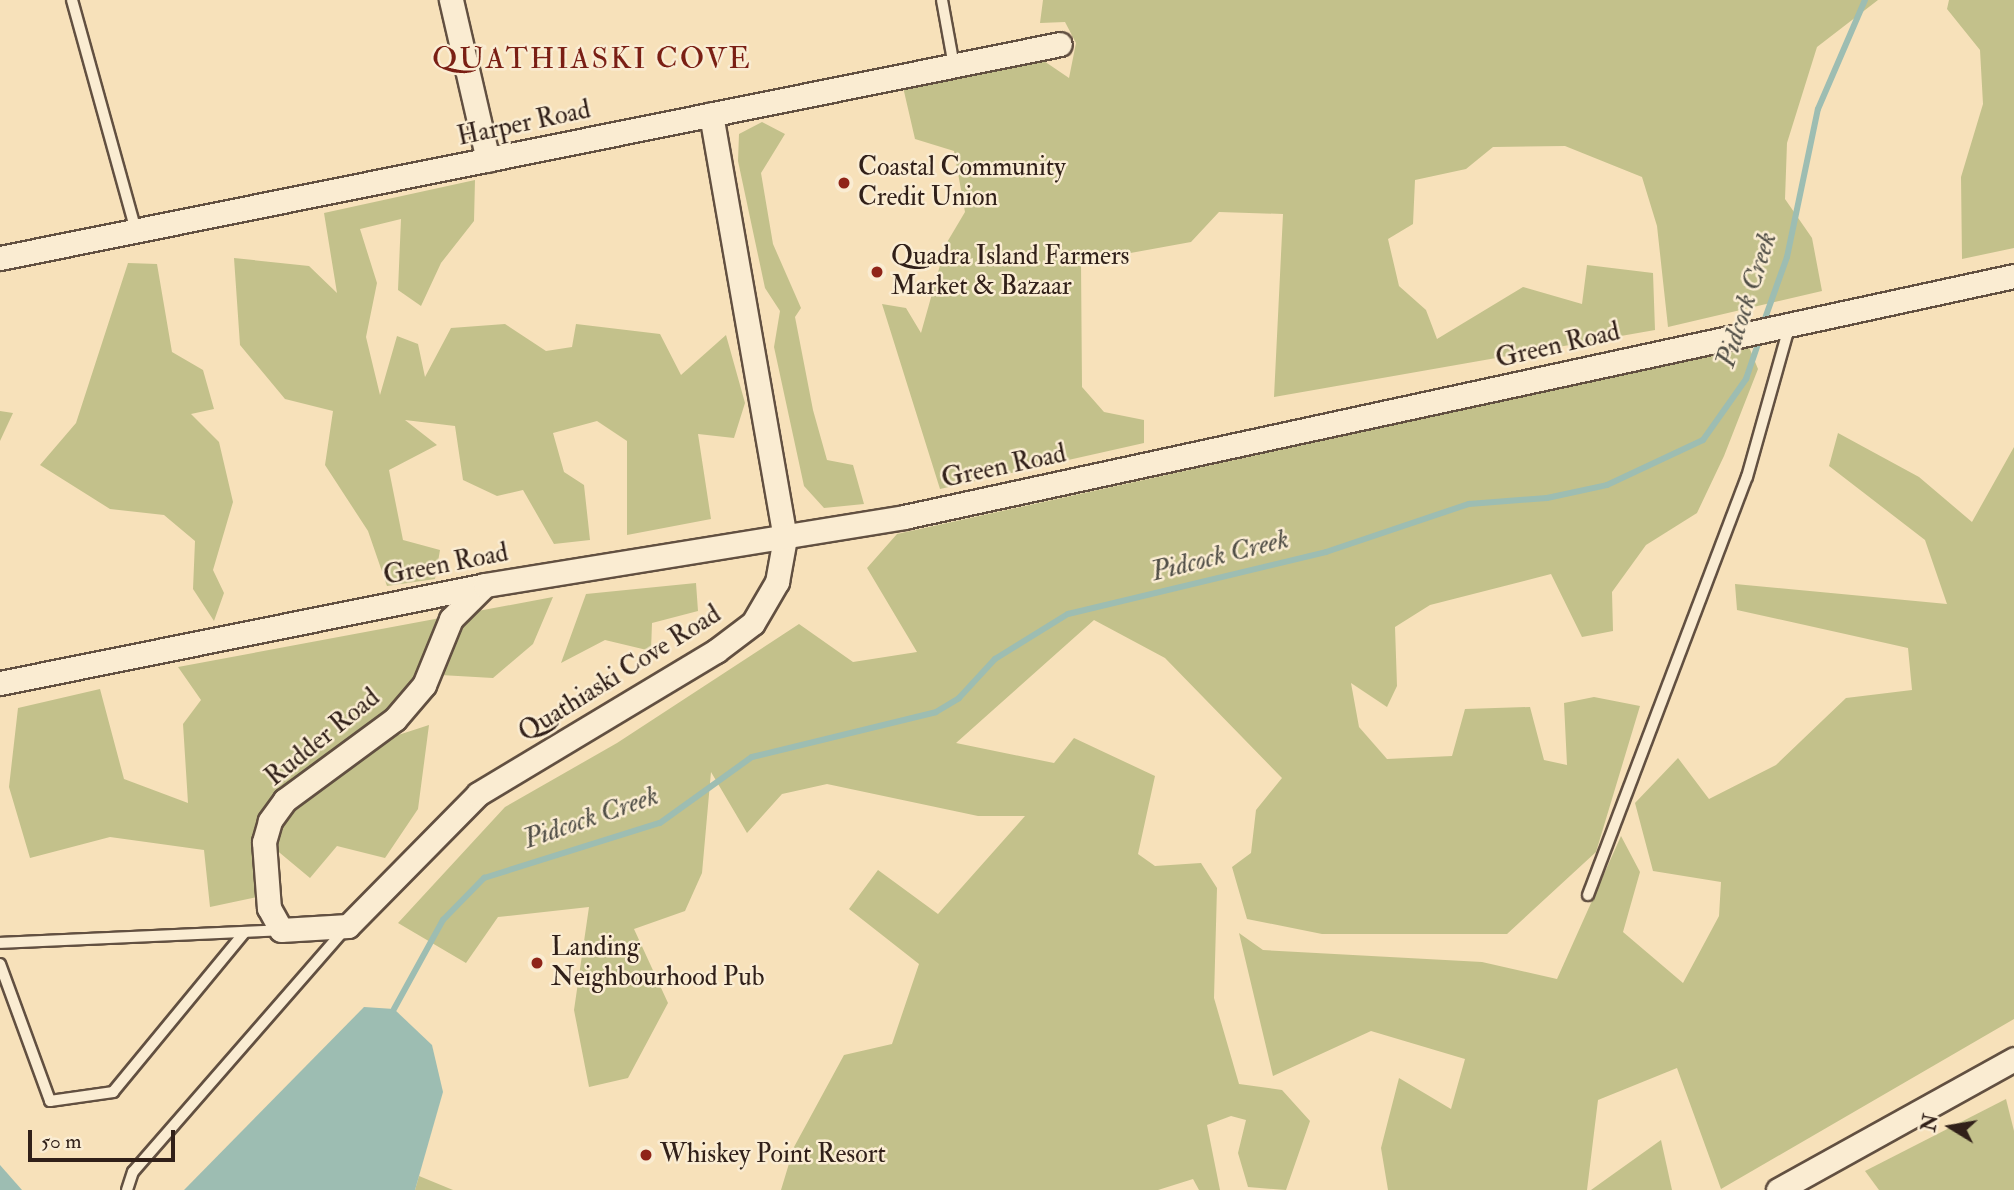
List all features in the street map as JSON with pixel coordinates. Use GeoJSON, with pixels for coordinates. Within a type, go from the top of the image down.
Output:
{"type":"FeatureCollection","features":[{"type":"Feature","properties":{"kind":"street"},"geometry":{"type":"LineString","coordinates":[[451,0],[488,160]]}},
{"type":"Feature","properties":{"kind":"street","name":"Harper Road"},"geometry":{"type":"LineString","coordinates":[[0,258],[1060,44]]}},
{"type":"Feature","properties":{"kind":"street","name":"Quathiaski Cove Road"},"geometry":{"type":"LineString","coordinates":[[348,926],[478,794],[753,623],[776,582],[785,538],[711,114]]}},
{"type":"Feature","properties":{"kind":"street","name":"Green Road"},"geometry":{"type":"LineString","coordinates":[[0,683],[485,585],[785,538],[1305,432],[1791,321],[2014,276]]}},
{"type":"Feature","properties":{"kind":"street","name":"Rudder Road"},"geometry":{"type":"LineString","coordinates":[[281,930],[268,908],[270,821],[285,800],[395,719],[424,685],[451,619],[485,585]]}},
{"type":"Feature","properties":{"kind":"street"},"geometry":{"type":"LineString","coordinates":[[281,930],[348,926]]}},
{"type":"Feature","properties":{"kind":"street"},"geometry":{"type":"LineString","coordinates":[[1778,1190],[2014,1059]]}},
{"type":"Feature","properties":{"kind":"lane"},"geometry":{"type":"LineString","coordinates":[[72,0],[136,230]]}},
{"type":"Feature","properties":{"kind":"lane"},"geometry":{"type":"LineString","coordinates":[[942,0],[954,66]]}},
{"type":"Feature","properties":{"kind":"lane"},"geometry":{"type":"LineString","coordinates":[[1588,895],[1746,477],[1791,321]]}},
{"type":"Feature","properties":{"kind":"lane"},"geometry":{"type":"LineString","coordinates":[[127,1190],[133,1172],[348,926]]}},
{"type":"Feature","properties":{"kind":"lane"},"geometry":{"type":"LineString","coordinates":[[0,943],[281,930]]}},
{"type":"Feature","properties":{"kind":"lane"},"geometry":{"type":"LineString","coordinates":[[0,964],[50,1101],[113,1092],[244,932]]}},
{"type":"Feature","properties":{"kind":"shaded area"},"geometry":{"type":"Polygon","coordinates":[[[1043,0],[1878,0],[1817,47],[1787,143],[1785,199],[1812,238],[1822,291],[1668,327],[1657,226],[1642,177],[1565,146],[1493,147],[1466,169],[1415,180],[1413,224],[1388,239],[1399,286],[1426,310],[1437,339],[1523,287],[1582,304],[1587,265],[1653,273],[1655,330],[1274,397],[1283,214],[1219,212],[1191,242],[1081,262],[1082,387],[1104,412],[1144,420],[1144,443],[940,489],[882,304],[906,308],[921,333],[946,244],[965,212],[954,151],[915,139],[903,87],[1041,59],[1069,78],[1076,43],[1065,22],[1040,23],[1043,0]]]}},
{"type":"Feature","properties":{"kind":"shaded area"},"geometry":{"type":"Polygon","coordinates":[[[1949,0],[2014,0],[2014,248],[1962,259],[1961,177],[1983,104],[1980,50],[1947,9],[1949,0]]]}},
{"type":"Feature","properties":{"kind":"shaded area"},"geometry":{"type":"Polygon","coordinates":[[[762,122],[785,134],[761,173],[773,244],[801,308],[795,317],[813,410],[827,460],[853,465],[864,504],[824,508],[804,486],[774,347],[780,311],[765,288],[738,161],[739,134],[762,122]]]}},
{"type":"Feature","properties":{"kind":"shaded area"},"geometry":{"type":"Polygon","coordinates":[[[475,180],[474,221],[441,263],[421,306],[398,290],[401,219],[360,229],[377,283],[366,337],[380,395],[397,336],[418,344],[425,377],[451,328],[505,324],[546,351],[572,347],[576,324],[660,334],[681,375],[726,335],[745,403],[734,438],[698,434],[711,519],[627,535],[627,441],[597,421],[553,433],[564,472],[584,485],[590,540],[554,544],[523,490],[497,496],[463,480],[455,426],[405,420],[437,445],[389,470],[403,540],[440,550],[435,579],[387,586],[368,531],[325,465],[333,411],[285,399],[240,345],[234,258],[309,266],[337,293],[324,213],[475,180]]]}},
{"type":"Feature","properties":{"kind":"shaded area"},"geometry":{"type":"Polygon","coordinates":[[[128,263],[157,264],[172,352],[203,370],[214,409],[191,414],[219,442],[233,502],[213,570],[224,593],[214,621],[193,589],[195,541],[164,515],[110,509],[40,465],[76,423],[128,263]]]}},
{"type":"Feature","properties":{"kind":"shaded area"},"geometry":{"type":"Polygon","coordinates":[[[1749,347],[1758,369],[1724,456],[1697,513],[1646,545],[1612,592],[1613,631],[1582,637],[1551,574],[1430,605],[1395,627],[1397,686],[1387,707],[1351,683],[1359,727],[1387,759],[1452,756],[1465,709],[1530,707],[1544,760],[1567,765],[1564,703],[1594,697],[1640,706],[1596,852],[1507,934],[1322,934],[1247,919],[1232,867],[1251,853],[1256,810],[1282,778],[1165,658],[1094,620],[956,743],[1054,763],[1074,738],[1155,776],[1138,854],[1155,866],[1201,863],[1217,888],[1214,998],[1239,1084],[1282,1090],[1310,1121],[1286,1190],[1248,1187],[1238,1153],[1246,1120],[1231,1116],[1207,1125],[1220,1190],[1199,1190],[1193,1179],[1158,1190],[781,1190],[794,1147],[844,1055],[892,1044],[919,964],[849,909],[878,870],[938,914],[1025,816],[978,816],[827,784],[782,794],[747,833],[711,772],[702,873],[685,911],[634,929],[668,1003],[628,1078],[589,1087],[574,1010],[589,907],[498,917],[466,963],[398,923],[505,807],[617,743],[799,624],[853,662],[917,652],[867,568],[897,534],[1749,347]]]}},
{"type":"Feature","properties":{"kind":"shaded area"},"geometry":{"type":"Polygon","coordinates":[[[0,411],[13,413],[0,441],[0,411]]]}},
{"type":"Feature","properties":{"kind":"shaded area"},"geometry":{"type":"Polygon","coordinates":[[[1838,433],[1919,477],[1972,522],[2014,447],[2014,1019],[1721,1189],[1677,1068],[1598,1100],[1587,1190],[1388,1190],[1381,1148],[1399,1078],[1451,1109],[1465,1059],[1371,1031],[1273,1076],[1239,933],[1263,950],[1482,962],[1557,979],[1621,836],[1640,872],[1623,932],[1683,983],[1719,916],[1721,882],[1653,871],[1635,803],[1678,758],[1709,799],[1776,765],[1846,698],[1912,690],[1908,648],[1737,610],[1735,584],[1947,604],[1925,540],[1829,466],[1838,433]]]}},
{"type":"Feature","properties":{"kind":"shaded area"},"geometry":{"type":"Polygon","coordinates":[[[696,583],[698,611],[652,623],[651,651],[605,640],[561,663],[586,594],[696,583]]]}},
{"type":"Feature","properties":{"kind":"shaded area"},"geometry":{"type":"Polygon","coordinates":[[[553,597],[533,644],[493,678],[423,674],[389,738],[429,725],[418,809],[385,858],[337,846],[310,878],[274,848],[257,897],[210,907],[204,850],[110,837],[30,858],[9,787],[18,708],[100,689],[124,779],[188,803],[183,724],[201,700],[178,667],[553,597]]]}},
{"type":"Feature","properties":{"kind":"shaded area"},"geometry":{"type":"Polygon","coordinates":[[[2006,1099],[2014,1131],[2014,1190],[1879,1190],[1865,1171],[2006,1099]]]}},
{"type":"Feature","properties":{"kind":"shaded area"},"geometry":{"type":"Polygon","coordinates":[[[1661,1140],[1672,1190],[1591,1190],[1661,1140]]]}},
{"type":"Feature","properties":{"kind":"shaded area"},"geometry":{"type":"Polygon","coordinates":[[[419,1176],[453,1190],[415,1190],[419,1176]]]}},
{"type":"Feature","properties":{"kind":"water"},"geometry":{"type":"Polygon","coordinates":[[[364,1007],[394,1009],[432,1045],[443,1092],[415,1190],[184,1190],[364,1007]]]}},
{"type":"Feature","properties":{"kind":"water"},"geometry":{"type":"Polygon","coordinates":[[[0,1165],[22,1190],[0,1190],[0,1165]]]}},
{"type":"Feature","properties":{"kind":"waterway","name":"Pidcock Creek"},"geometry":{"type":"LineString","coordinates":[[1763,324],[1787,257],[1818,109],[1865,0]]}},
{"type":"Feature","properties":{"kind":"waterway","name":"Pidcock Creek"},"geometry":{"type":"LineString","coordinates":[[394,1009],[443,920],[484,878],[660,823],[752,757],[936,712],[959,698],[995,659],[1068,614],[1326,552],[1469,504],[1547,498],[1607,485],[1703,440],[1746,379],[1760,338]]}},
{"type":"Feature","properties":{"kind":"place","name":"Coastal Community Credit Union"},"geometry":{"type":"Point","coordinates":[844,183]}},
{"type":"Feature","properties":{"kind":"place","name":"Quadra Island Farmers Market & Bazaar"},"geometry":{"type":"Point","coordinates":[877,272]}},
{"type":"Feature","properties":{"kind":"place","name":"Landing Neighbourhood Pub"},"geometry":{"type":"Point","coordinates":[537,963]}},
{"type":"Feature","properties":{"kind":"place","name":"Whiskey Point Resort"},"geometry":{"type":"Point","coordinates":[646,1155]}},
{"type":"Feature","properties":{"kind":"district","name":"QUATHIASKI COVE"},"geometry":{"type":"Point","coordinates":[592,59]}}]}
